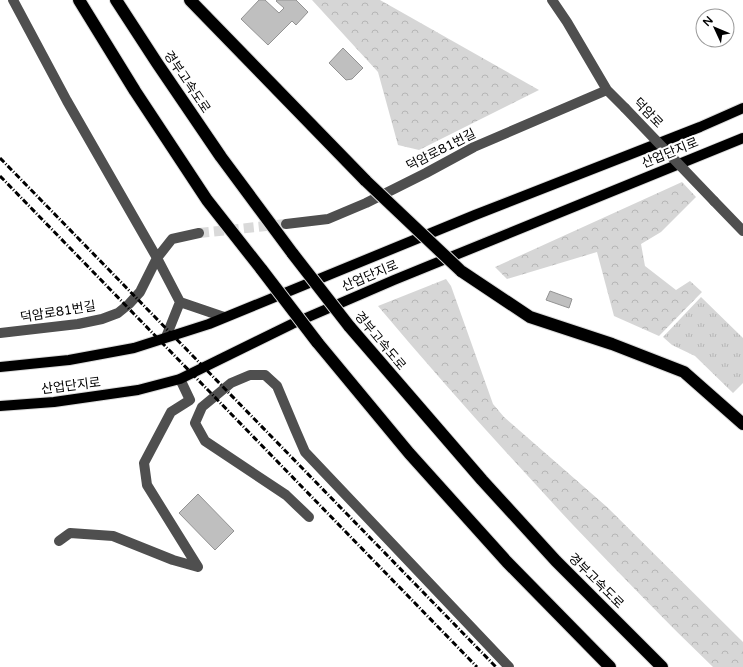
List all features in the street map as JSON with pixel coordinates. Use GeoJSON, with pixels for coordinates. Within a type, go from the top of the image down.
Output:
{"type":"FeatureCollection","features":[{"type":"Feature","properties":{"kind":"highway"},"geometry":{"type":"LineString","coordinates":[[79,0],[135,91],[203,193],[317,342],[409,453],[507,562],[610,667]]}},
{"type":"Feature","properties":{"kind":"highway","name":"경부고속도로"},"geometry":{"type":"LineString","coordinates":[[116,0],[221,157],[349,326],[413,401],[556,561],[662,667]]}},
{"type":"Feature","properties":{"kind":"highway"},"geometry":{"type":"LineString","coordinates":[[190,0],[366,181],[461,271],[530,317],[612,344],[684,372],[743,424]]}},
{"type":"Feature","properties":{"kind":"main road","name":"산업단지로"},"geometry":{"type":"LineString","coordinates":[[0,367],[69,360],[134,348],[209,324],[475,215],[700,127],[743,108]]}},
{"type":"Feature","properties":{"kind":"main road","name":"산업단지로"},"geometry":{"type":"LineString","coordinates":[[0,406],[54,402],[138,390],[180,379],[292,324],[394,280],[743,138]]}},
{"type":"Feature","properties":{"kind":"street"},"geometry":{"type":"LineString","coordinates":[[13,0],[67,101],[157,258],[180,302],[224,317]]}},
{"type":"Feature","properties":{"kind":"street","name":"덕암로"},"geometry":{"type":"LineString","coordinates":[[552,0],[567,22],[607,90],[743,231]]}},
{"type":"Feature","properties":{"kind":"street","name":"덕암로81번길"},"geometry":{"type":"LineString","coordinates":[[286,224],[328,218],[366,203],[426,173],[474,146],[607,90]]}},
{"type":"Feature","properties":{"kind":"street","name":"덕암로81번길"},"geometry":{"type":"LineString","coordinates":[[0,333],[78,324],[102,319],[118,313],[140,292],[157,258],[172,240],[200,233]]}},
{"type":"Feature","properties":{"kind":"street"},"geometry":{"type":"LineString","coordinates":[[166,337],[180,302]]}},
{"type":"Feature","properties":{"kind":"street"},"geometry":{"type":"LineString","coordinates":[[309,517],[286,495],[205,441],[195,423],[202,407],[231,384],[250,375],[265,375],[277,386],[305,452],[509,667]]}},
{"type":"Feature","properties":{"kind":"street"},"geometry":{"type":"LineString","coordinates":[[180,379],[190,400],[202,407]]}},
{"type":"Feature","properties":{"kind":"street"},"geometry":{"type":"LineString","coordinates":[[59,541],[70,533],[113,536],[173,560],[198,567],[147,485],[144,463],[171,412],[190,400]]}},
{"type":"Feature","properties":{"kind":"green space"},"geometry":{"type":"Polygon","coordinates":[[[312,0],[380,0],[539,90],[419,150],[398,145],[378,72],[312,0]]]}},
{"type":"Feature","properties":{"kind":"green space"},"geometry":{"type":"Polygon","coordinates":[[[682,182],[696,197],[661,232],[641,244],[645,266],[676,290],[690,281],[702,292],[659,336],[614,316],[597,252],[507,279],[495,267],[682,182]]]}},
{"type":"Feature","properties":{"kind":"green space"},"geometry":{"type":"Polygon","coordinates":[[[446,279],[451,286],[493,404],[504,417],[607,507],[743,642],[743,667],[713,667],[677,632],[523,471],[378,306],[446,279]]]}},
{"type":"Feature","properties":{"kind":"green space"},"geometry":{"type":"Polygon","coordinates":[[[701,297],[743,338],[743,383],[733,393],[695,356],[672,345],[663,337],[701,297]]]}},
{"type":"Feature","properties":{"kind":"building"},"geometry":{"type":"Polygon","coordinates":[[[259,0],[265,0],[279,13],[284,8],[276,1],[277,0],[296,0],[308,12],[296,25],[292,21],[268,45],[241,19],[259,0]]]}},
{"type":"Feature","properties":{"kind":"building"},"geometry":{"type":"Polygon","coordinates":[[[343,48],[363,68],[352,79],[346,80],[329,63],[343,48]]]}},
{"type":"Feature","properties":{"kind":"building"},"geometry":{"type":"Polygon","coordinates":[[[550,291],[572,299],[569,308],[546,300],[550,291]]]}},
{"type":"Feature","properties":{"kind":"building"},"geometry":{"type":"Polygon","coordinates":[[[198,494],[234,531],[215,550],[179,513],[198,494]]]}},
{"type":"Feature","properties":{"kind":"tunnel"},"geometry":{"type":"LineString","coordinates":[[199,233],[286,224]]}},
{"type":"Feature","properties":{"kind":"railway"},"geometry":{"type":"LineString","coordinates":[[0,158],[496,667]]}},
{"type":"Feature","properties":{"kind":"railway"},"geometry":{"type":"LineString","coordinates":[[0,176],[477,667]]}}]}
